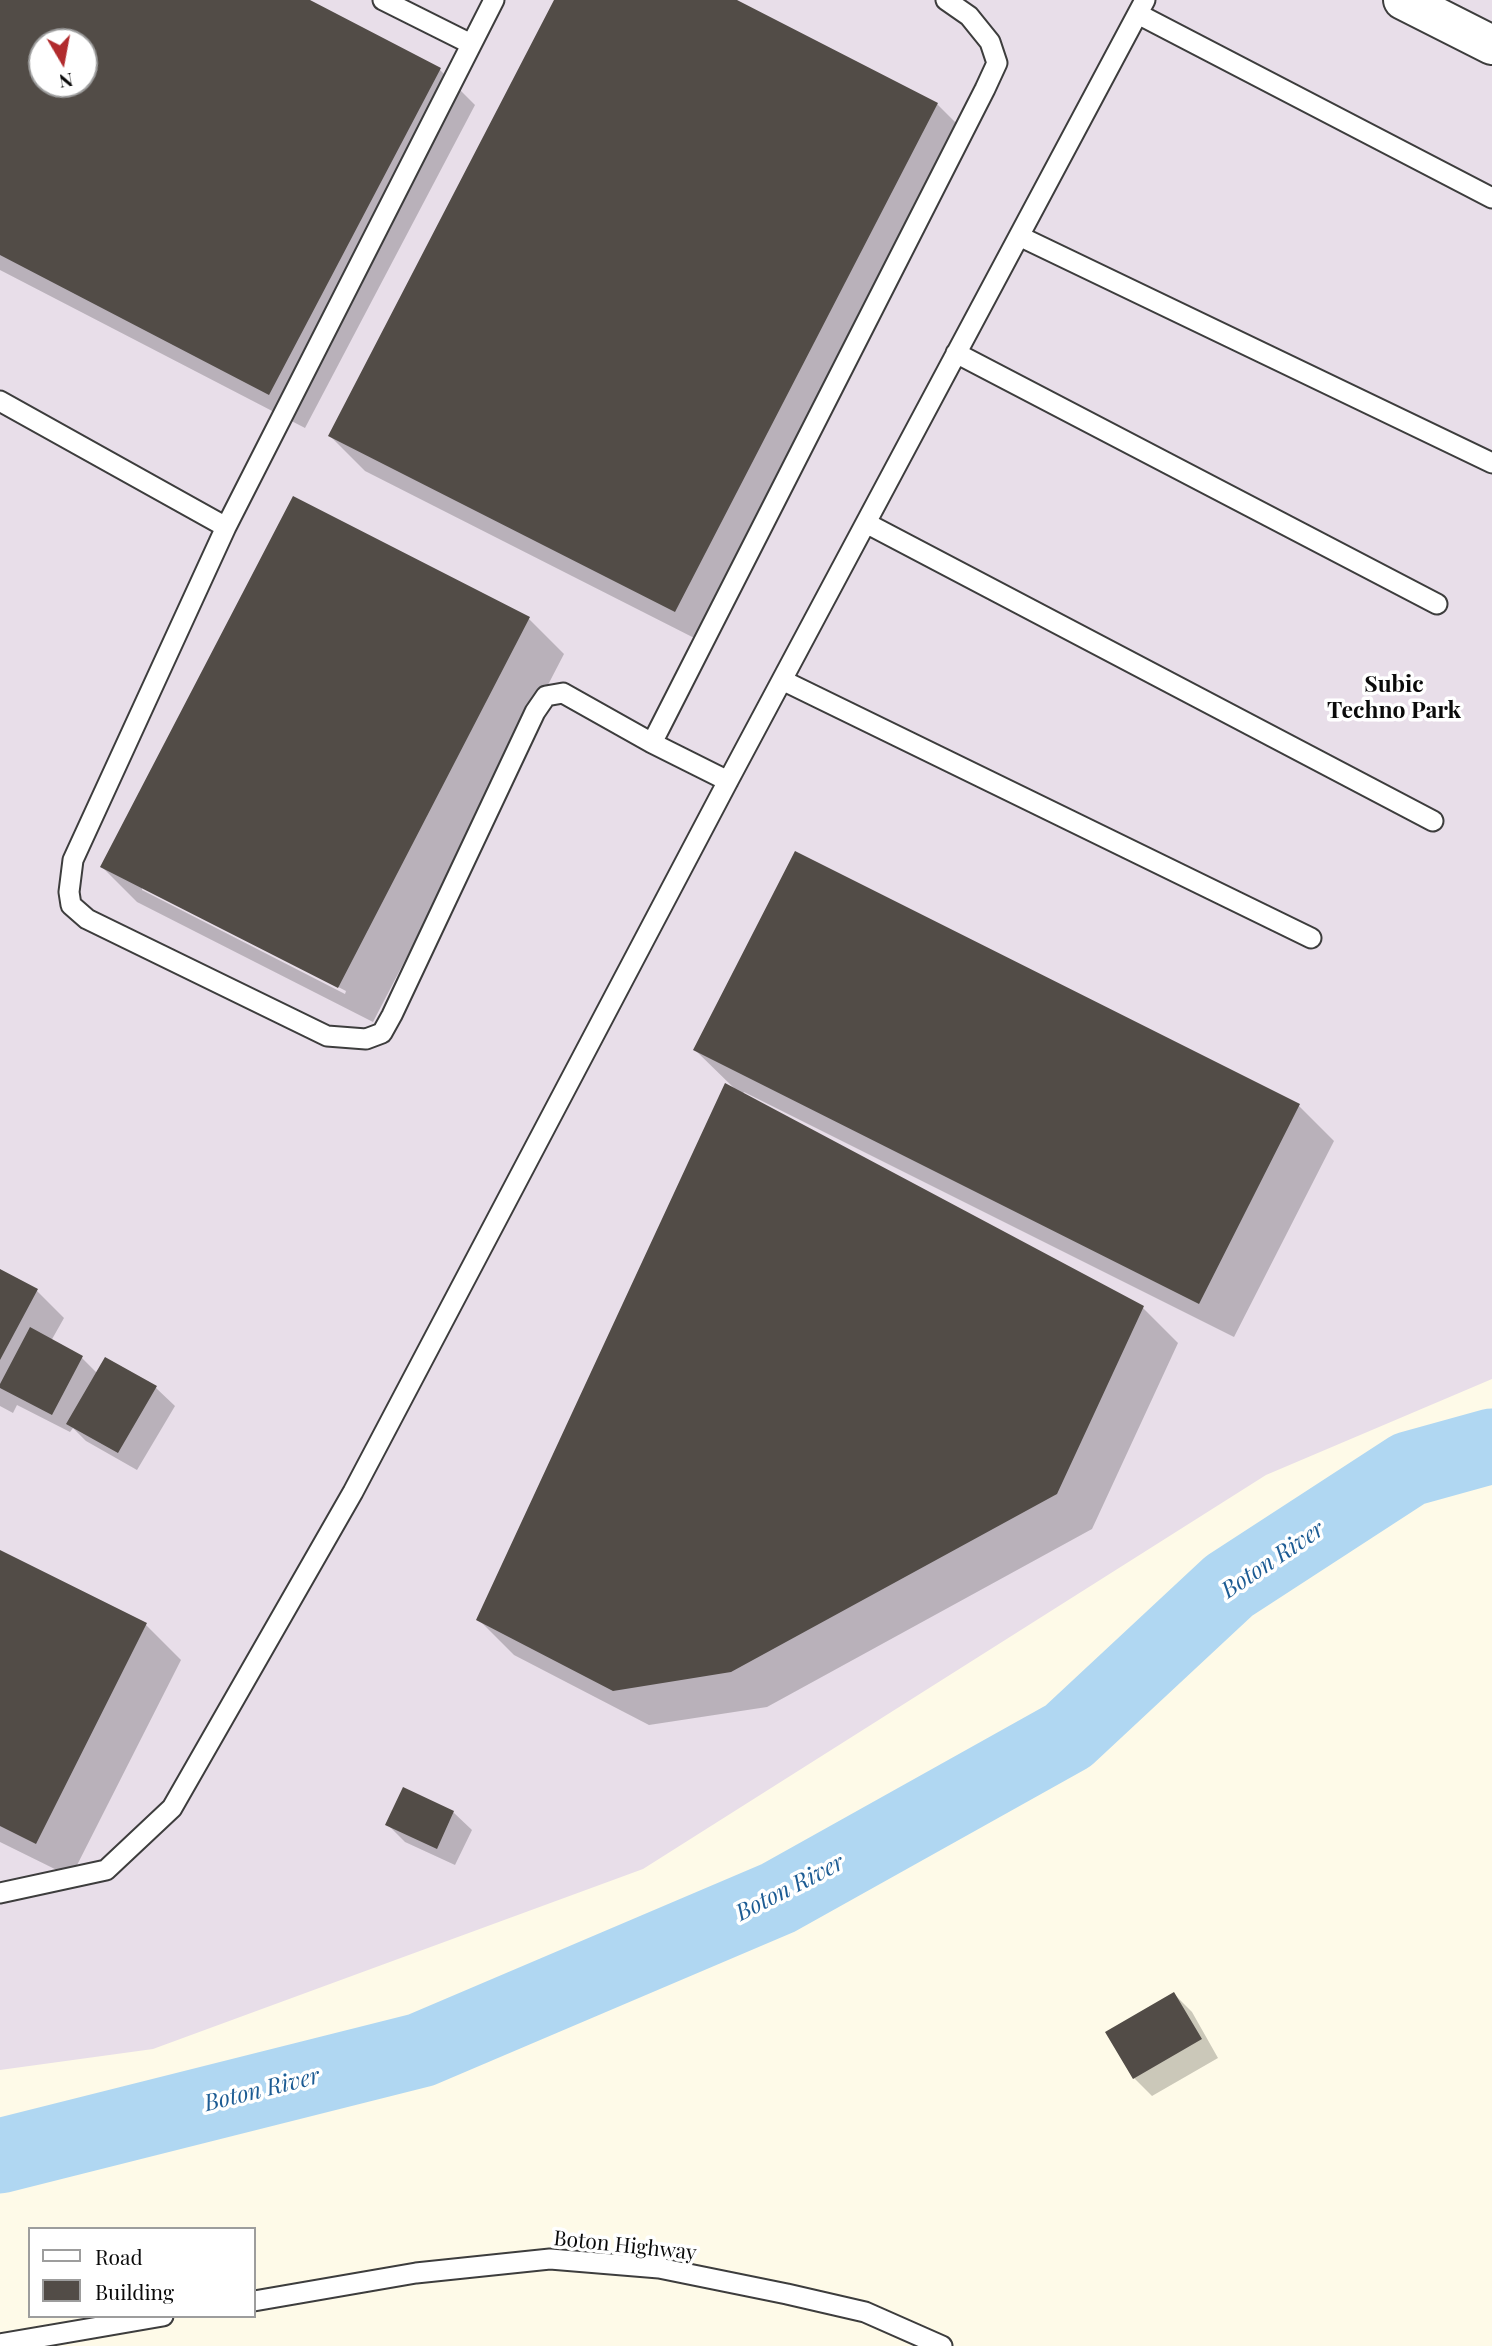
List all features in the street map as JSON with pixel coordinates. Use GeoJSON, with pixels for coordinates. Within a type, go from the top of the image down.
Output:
{"type":"FeatureCollection","features":[{"type":"Feature","properties":{"kind":"street"},"geometry":{"type":"LineString","coordinates":[[1403,0],[1492,45]]}},
{"type":"Feature","properties":{"kind":"lane"},"geometry":{"type":"LineString","coordinates":[[383,0],[471,44]]}},
{"type":"Feature","properties":{"kind":"lane"},"geometry":{"type":"LineString","coordinates":[[494,0],[226,527],[73,860],[69,892],[71,905],[87,919],[327,1036],[366,1039],[382,1033],[392,1015],[535,712],[546,696],[562,693],[728,781]]}},
{"type":"Feature","properties":{"kind":"lane"},"geometry":{"type":"LineString","coordinates":[[652,743],[997,63],[989,42],[969,16],[946,0]]}},
{"type":"Feature","properties":{"kind":"lane"},"geometry":{"type":"LineString","coordinates":[[0,1893],[106,1870],[172,1808],[353,1492],[728,781],[1142,7],[1492,198]]}},
{"type":"Feature","properties":{"kind":"lane"},"geometry":{"type":"LineString","coordinates":[[1019,236],[1492,463]]}},
{"type":"Feature","properties":{"kind":"lane"},"geometry":{"type":"LineString","coordinates":[[957,354],[1437,604]]}},
{"type":"Feature","properties":{"kind":"lane"},"geometry":{"type":"LineString","coordinates":[[0,401],[226,527]]}},
{"type":"Feature","properties":{"kind":"lane"},"geometry":{"type":"LineString","coordinates":[[866,523],[1433,821]]}},
{"type":"Feature","properties":{"kind":"lane"},"geometry":{"type":"LineString","coordinates":[[782,680],[1311,938]]}},
{"type":"Feature","properties":{"kind":"lane","name":"Boton Highway"},"geometry":{"type":"LineString","coordinates":[[256,2301],[416,2273],[550,2259],[659,2268],[787,2294],[865,2312],[942,2346]]}},
{"type":"Feature","properties":{"kind":"lane"},"geometry":{"type":"LineString","coordinates":[[0,2344],[151,2318]]}},
{"type":"Feature","properties":{"kind":"shaded area","name":"Subic Techno Park"},"geometry":{"type":"Polygon","coordinates":[[[0,0],[1492,0],[1492,1379],[1266,1475],[643,1869],[153,2049],[0,2070],[0,0]]]}},
{"type":"Feature","properties":{"kind":"building"},"geometry":{"type":"Polygon","coordinates":[[[0,0],[310,0],[441,68],[269,395],[0,255],[0,0]]]}},
{"type":"Feature","properties":{"kind":"building"},"geometry":{"type":"Polygon","coordinates":[[[554,0],[737,0],[938,103],[675,612],[328,436],[554,0]]]}},
{"type":"Feature","properties":{"kind":"building"},"geometry":{"type":"Polygon","coordinates":[[[293,496],[530,617],[338,988],[100,867],[293,496]]]}},
{"type":"Feature","properties":{"kind":"building"},"geometry":{"type":"Polygon","coordinates":[[[795,851],[1300,1104],[1199,1304],[693,1050],[795,851]]]}},
{"type":"Feature","properties":{"kind":"building"},"geometry":{"type":"Polygon","coordinates":[[[725,1083],[1144,1306],[1057,1494],[731,1672],[613,1691],[476,1620],[725,1083]]]}},
{"type":"Feature","properties":{"kind":"building"},"geometry":{"type":"Polygon","coordinates":[[[0,1269],[38,1289],[0,1360],[0,1269]]]}},
{"type":"Feature","properties":{"kind":"building"},"geometry":{"type":"Polygon","coordinates":[[[30,1327],[83,1356],[52,1415],[0,1388],[30,1327]]]}},
{"type":"Feature","properties":{"kind":"building"},"geometry":{"type":"Polygon","coordinates":[[[105,1357],[157,1386],[118,1453],[66,1424],[105,1357]]]}},
{"type":"Feature","properties":{"kind":"building"},"geometry":{"type":"Polygon","coordinates":[[[0,1550],[147,1623],[36,1844],[0,1826],[0,1550]]]}},
{"type":"Feature","properties":{"kind":"building"},"geometry":{"type":"Polygon","coordinates":[[[403,1787],[454,1811],[437,1849],[385,1825],[403,1787]]]}},
{"type":"Feature","properties":{"kind":"building"},"geometry":{"type":"Polygon","coordinates":[[[1174,1992],[1202,2039],[1133,2079],[1105,2032],[1174,1992]]]}},
{"type":"Feature","properties":{"kind":"waterway","name":"Boton River"},"geometry":{"type":"LineString","coordinates":[[0,2156],[421,2050],[778,1898],[1068,1736],[1229,1586],[1409,1469],[1492,1446]]}},
{"type":"Feature","properties":{"kind":"district","name":"Subic Techno Park"},"geometry":{"type":"Point","coordinates":[1394,698]}}]}
